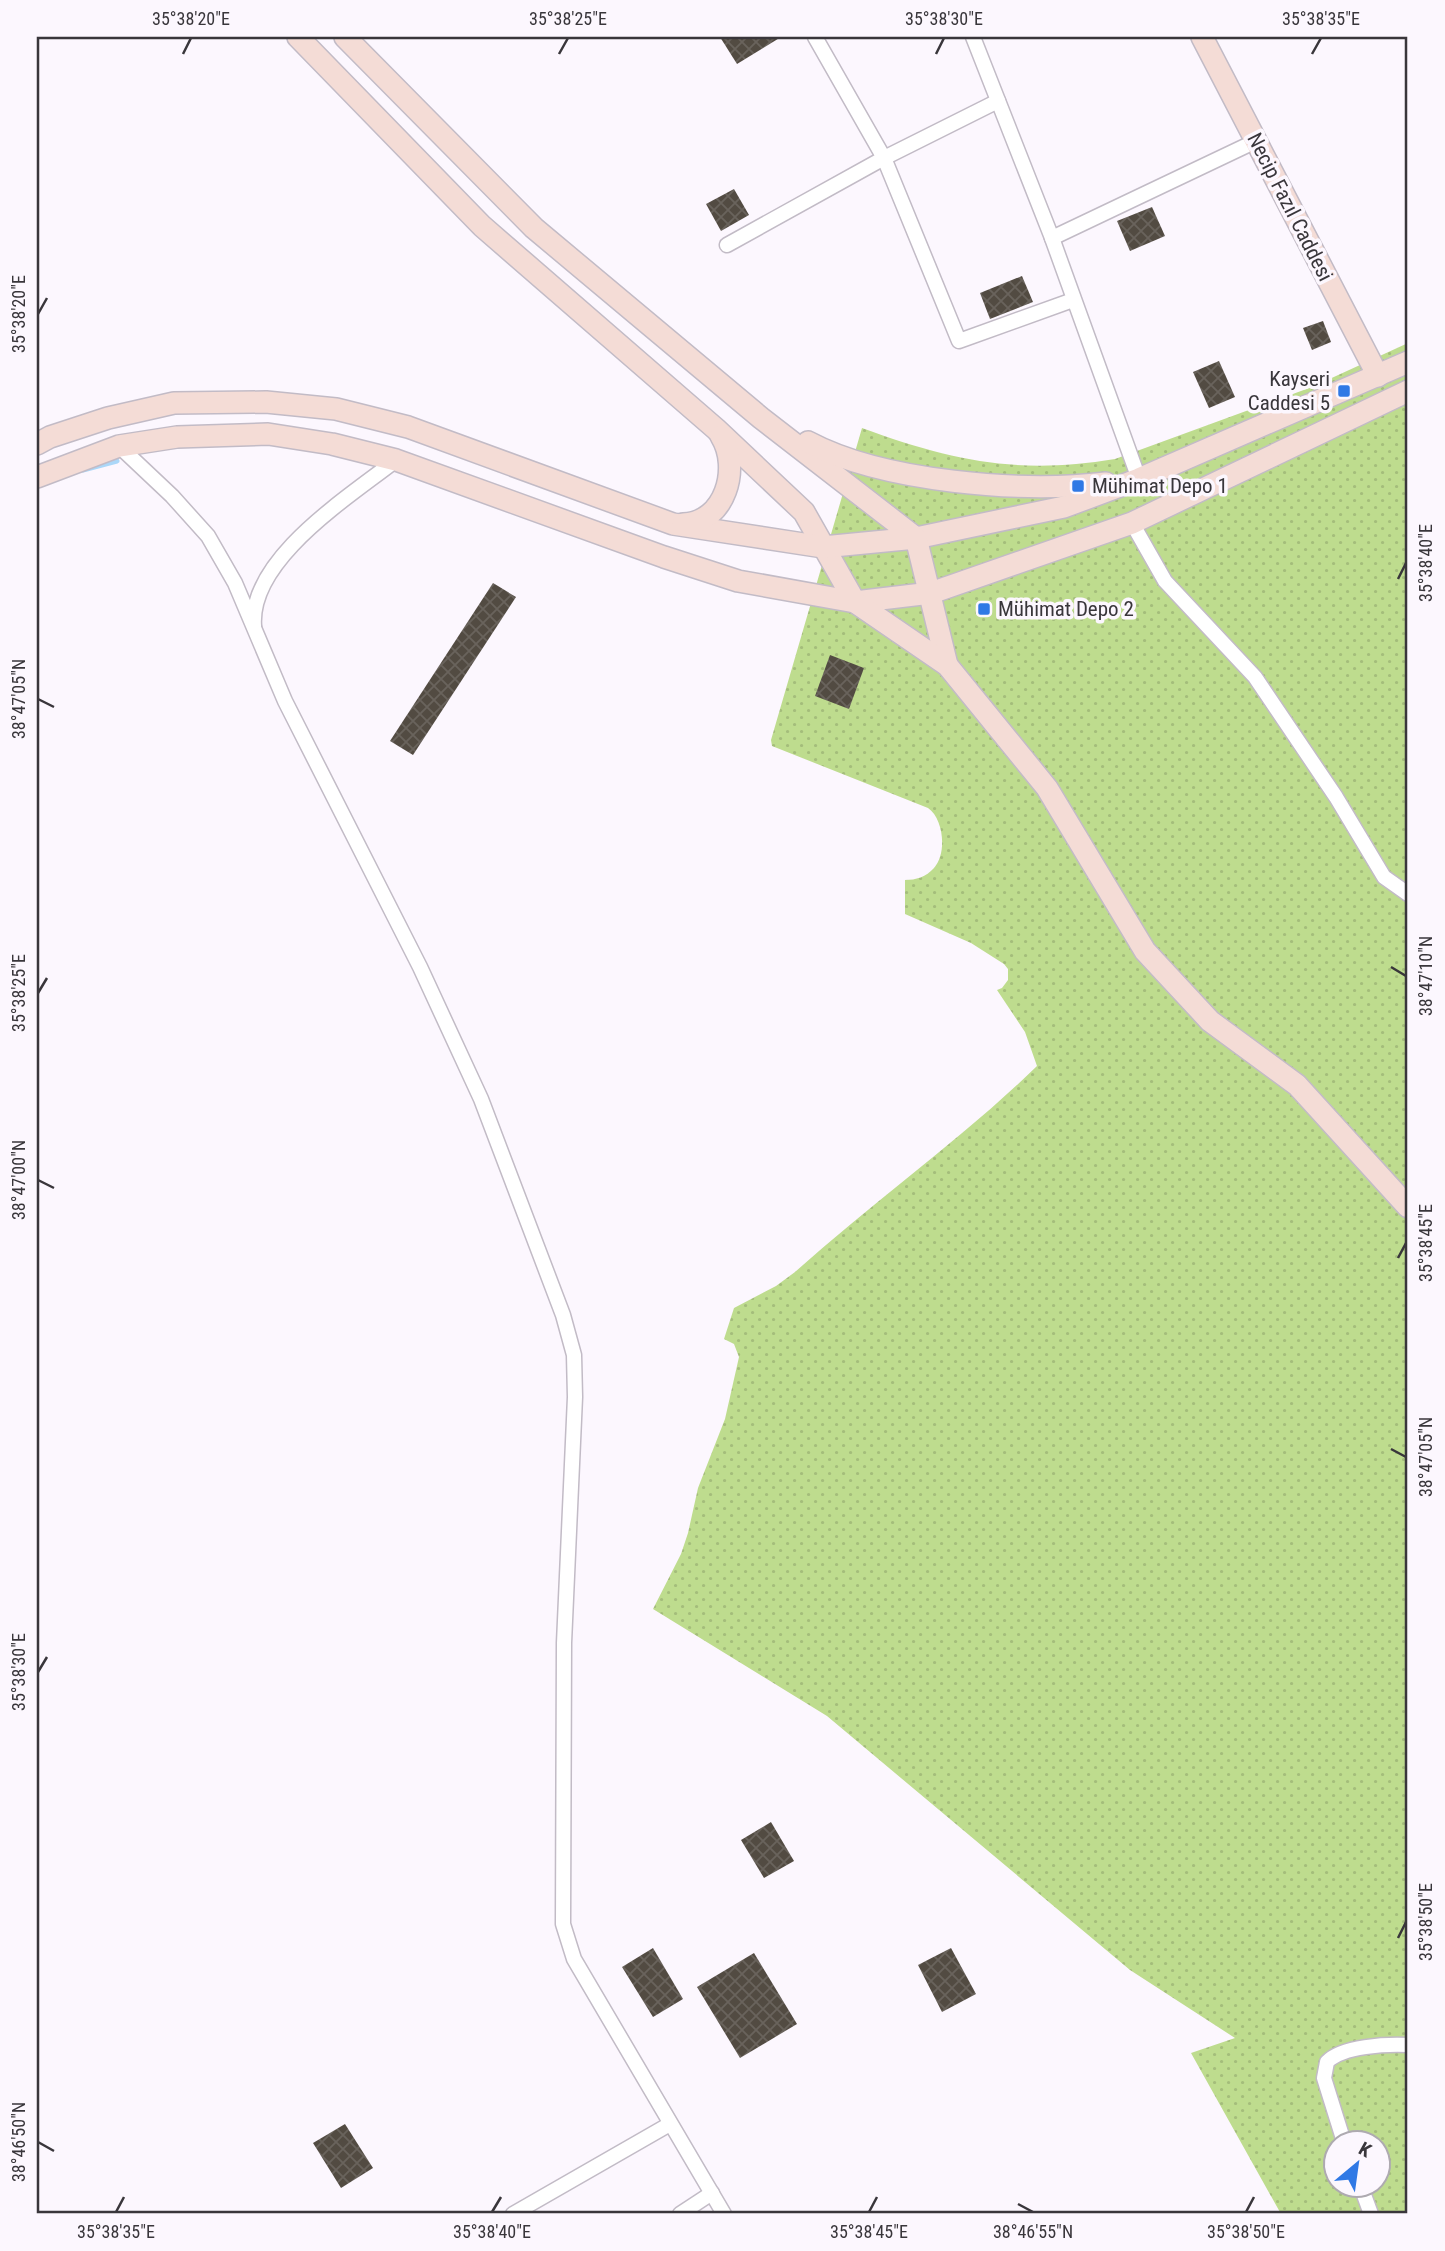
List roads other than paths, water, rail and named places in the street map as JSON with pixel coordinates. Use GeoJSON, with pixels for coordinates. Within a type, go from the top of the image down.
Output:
{"type":"FeatureCollection","features":[{"type":"Feature","properties":{"kind":"street"},"geometry":{"type":"LineString","coordinates":[[298,37],[482,226],[716,429],[804,512],[855,602],[947,665],[1047,788],[1145,951],[1210,1021],[1297,1085],[1408,1207]]}},
{"type":"Feature","properties":{"kind":"street"},"geometry":{"type":"LineString","coordinates":[[345,37],[534,229],[761,418],[916,538],[947,665]]}},
{"type":"Feature","properties":{"kind":"street"},"geometry":{"type":"LineString","coordinates":[[815,37],[884,158],[960,341],[1073,300]]}},
{"type":"Feature","properties":{"kind":"street"},"geometry":{"type":"LineString","coordinates":[[973,37],[1052,238],[1139,479]]}},
{"type":"Feature","properties":{"kind":"street","name":"Necip Fazıl Caddesi"},"geometry":{"type":"LineString","coordinates":[[1202,37],[1378,376]]}},
{"type":"Feature","properties":{"kind":"street"},"geometry":{"type":"LineString","coordinates":[[727,245],[884,158],[998,101]]}},
{"type":"Feature","properties":{"kind":"street"},"geometry":{"type":"LineString","coordinates":[[1052,238],[1256,141]]}},
{"type":"Feature","properties":{"kind":"street"},"geometry":{"type":"LineString","coordinates":[[37,444],[50,437],[108,418],[174,403],[266,402],[336,409],[408,427],[673,524],[823,547],[916,538],[1064,508],[1139,479],[1408,362]]}},
{"type":"Feature","properties":{"kind":"street"},"geometry":{"type":"LineString","coordinates":[[37,477],[119,446],[177,437],[268,434],[332,444],[396,460],[663,557],[738,581],[855,602],[930,593],[1132,523],[1408,391]]}},
{"type":"Feature","properties":{"kind":"street"},"geometry":{"type":"LineString","coordinates":[[761,418],[829,453],[909,475],[986,483],[1077,486],[1139,479]]}},
{"type":"Feature","properties":{"kind":"street"},"geometry":{"type":"LineString","coordinates":[[673,524],[692,524],[708,514],[721,500],[729,483],[731,464],[726,445],[716,429]]}},
{"type":"Feature","properties":{"kind":"street"},"geometry":{"type":"LineString","coordinates":[[119,446],[172,496],[208,536],[235,583],[285,701],[420,967],[476,1087],[563,1315],[574,1355],[575,1397],[564,1643],[563,1924],[574,1959],[724,2214]]}},
{"type":"Feature","properties":{"kind":"street"},"geometry":{"type":"LineString","coordinates":[[255,634],[253,611],[265,578],[318,521],[396,460]]}},
{"type":"Feature","properties":{"kind":"street"},"geometry":{"type":"LineString","coordinates":[[1132,523],[1165,581],[1255,677],[1336,797],[1384,877],[1408,894]]}},
{"type":"Feature","properties":{"kind":"street"},"geometry":{"type":"LineString","coordinates":[[1339,2128],[1324,2078],[1327,2062],[1337,2054],[1353,2050],[1383,2045],[1408,2045]]}},
{"type":"Feature","properties":{"kind":"street"},"geometry":{"type":"LineString","coordinates":[[513,2214],[670,2124]]}},
{"type":"Feature","properties":{"kind":"street"},"geometry":{"type":"LineString","coordinates":[[680,2214],[712,2193]]}},
{"type":"Feature","properties":{"kind":"waterway"},"geometry":{"type":"LineString","coordinates":[[83,470],[117,461]]}},
{"type":"Feature","properties":{"kind":"place","name":"Kayseri Caddesi 5"},"geometry":{"type":"Point","coordinates":[1344,391]}},
{"type":"Feature","properties":{"kind":"place","name":"Mühimat Depo 1"},"geometry":{"type":"Point","coordinates":[1078,486]}},
{"type":"Feature","properties":{"kind":"place","name":"Mühimat Depo 2"},"geometry":{"type":"Point","coordinates":[984,609]}}]}
